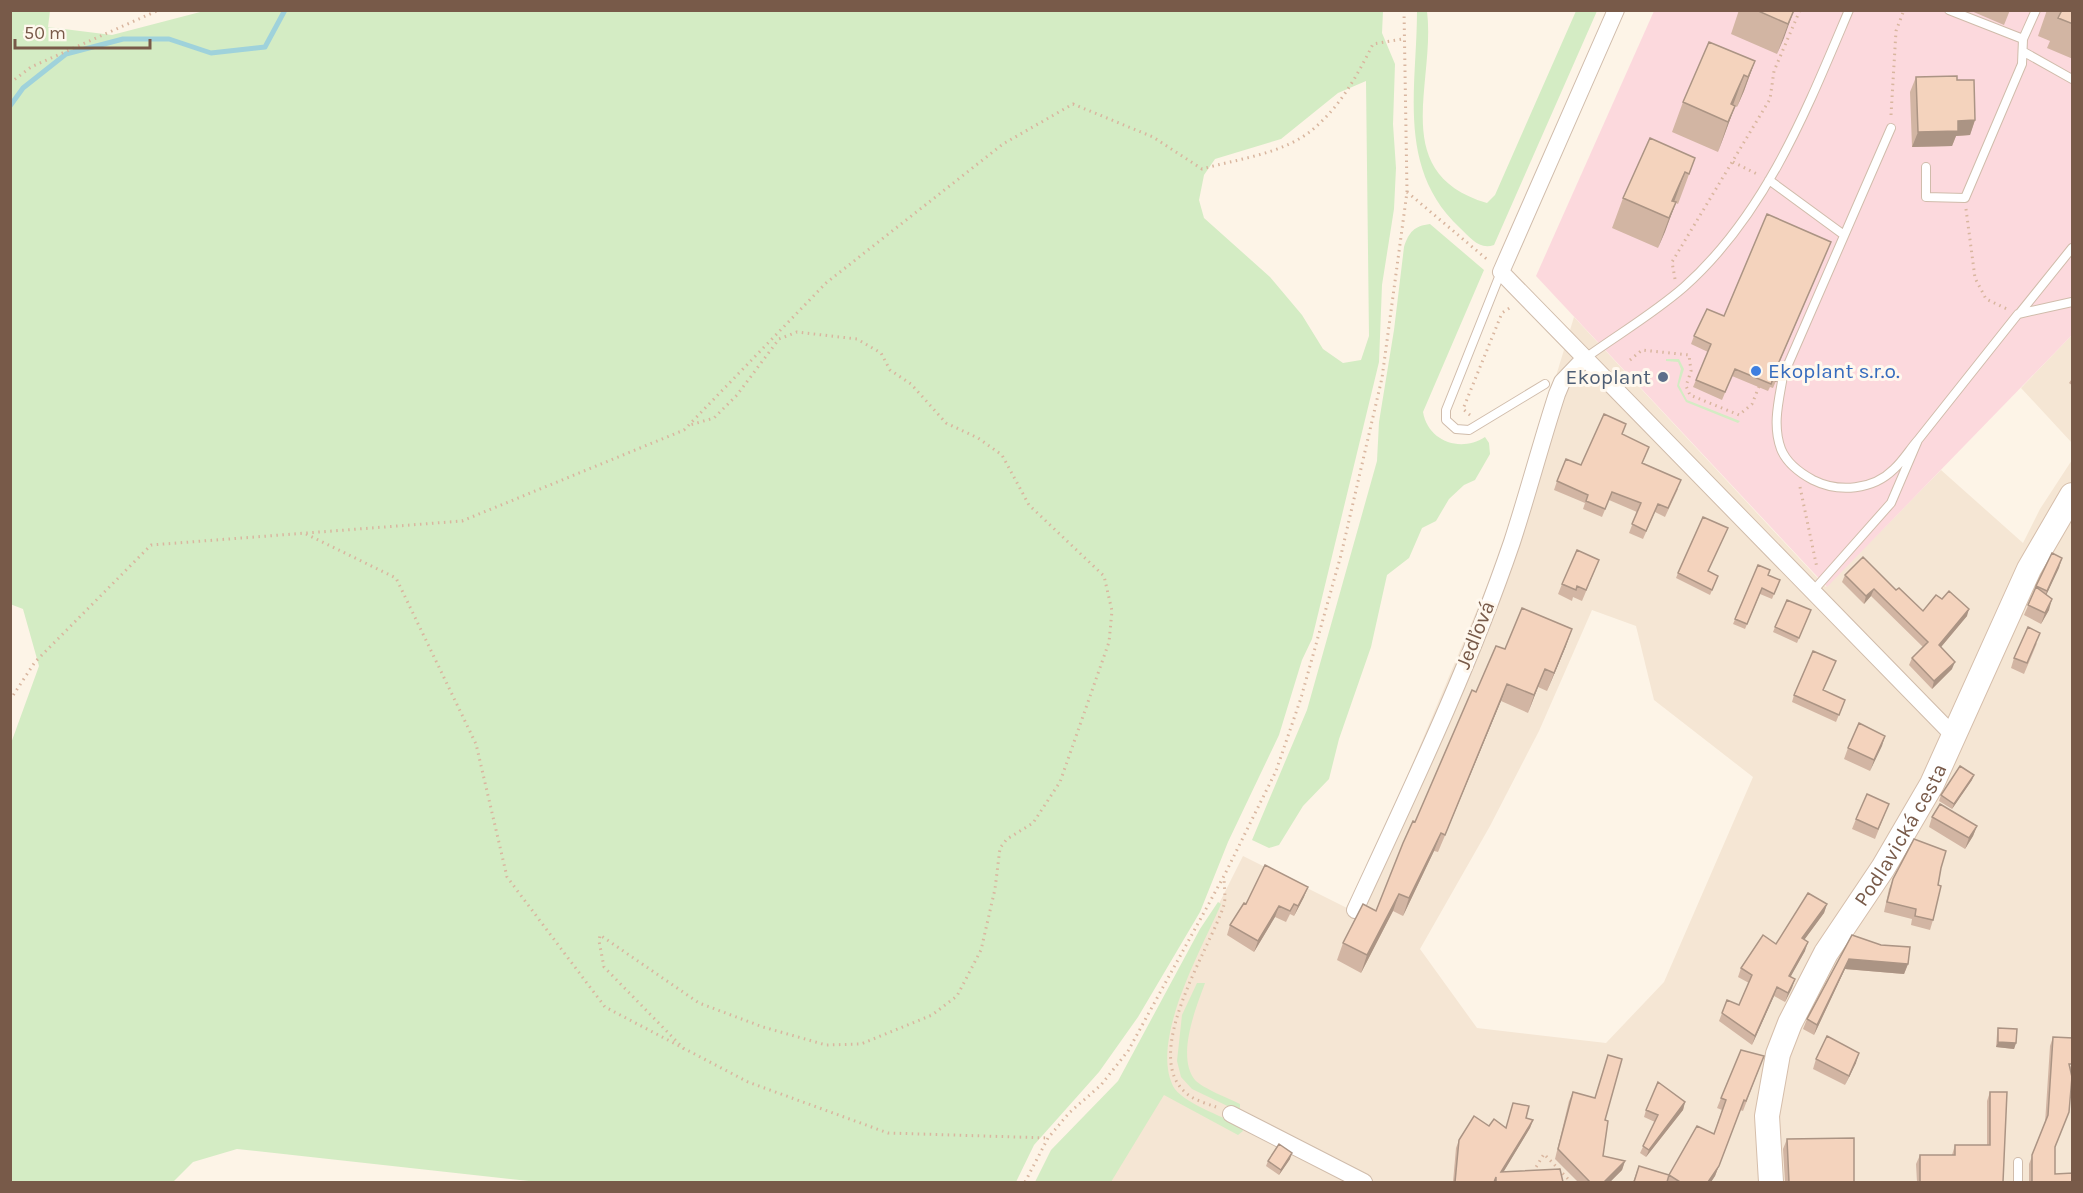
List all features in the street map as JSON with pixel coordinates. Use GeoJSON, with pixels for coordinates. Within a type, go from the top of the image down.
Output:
{"type":"FeatureCollection","features":[{"type":"Feature","properties":{"kind":"main road","name":"Podlavická cesta"},"geometry":{"type":"LineString","coordinates":[[1771,1182],[1768,1106],[1778,1054],[1790,1023],[1826,954],[1883,868],[1920,805],[2029,569],[2073,495]]}},
{"type":"Feature","properties":{"kind":"street"},"geometry":{"type":"LineString","coordinates":[[1616,10],[1502,272],[1584,359],[1953,735]]}},
{"type":"Feature","properties":{"kind":"street","name":"Jedľová"},"geometry":{"type":"LineString","coordinates":[[1355,909],[1428,752],[1486,608],[1511,543],[1557,394],[1562,382],[1584,359]]}},
{"type":"Feature","properties":{"kind":"street"},"geometry":{"type":"LineString","coordinates":[[1231,1114],[1364,1182]]}},
{"type":"Feature","properties":{"kind":"lane"},"geometry":{"type":"LineString","coordinates":[[1584,359],[1676,293],[1744,221],[1804,115],[1849,10]]}},
{"type":"Feature","properties":{"kind":"lane"},"geometry":{"type":"LineString","coordinates":[[1949,10],[2023,39]]}},
{"type":"Feature","properties":{"kind":"lane"},"geometry":{"type":"LineString","coordinates":[[1926,166],[1926,197],[1965,198],[2022,64],[2023,39],[2036,10]]}},
{"type":"Feature","properties":{"kind":"lane"},"geometry":{"type":"LineString","coordinates":[[2024,52],[2073,79]]}},
{"type":"Feature","properties":{"kind":"lane"},"geometry":{"type":"LineString","coordinates":[[1891,128],[1783,376],[1776,418],[1781,450],[1797,472],[1827,487],[1858,488],[1893,470],[2073,248]]}},
{"type":"Feature","properties":{"kind":"lane"},"geometry":{"type":"LineString","coordinates":[[1769,180],[1844,235]]}},
{"type":"Feature","properties":{"kind":"lane"},"geometry":{"type":"LineString","coordinates":[[1502,272],[1446,410],[1446,420],[1456,429],[1469,430],[1545,384]]}},
{"type":"Feature","properties":{"kind":"lane"},"geometry":{"type":"LineString","coordinates":[[2019,314],[2073,302]]}},
{"type":"Feature","properties":{"kind":"lane"},"geometry":{"type":"LineString","coordinates":[[1813,591],[1891,503],[1918,440]]}},
{"type":"Feature","properties":{"kind":"lane"},"geometry":{"type":"LineString","coordinates":[[2018,1162],[2018,1182]]}},
{"type":"Feature","properties":{"kind":"path"},"geometry":{"type":"LineString","coordinates":[[10,83],[31,67],[159,10]]}},
{"type":"Feature","properties":{"kind":"path"},"geometry":{"type":"LineString","coordinates":[[1025,1182],[1048,1138],[1069,1113],[1101,1085],[1128,1051],[1224,876],[1276,771],[1321,634],[1382,378],[1407,192],[1404,10]]}},
{"type":"Feature","properties":{"kind":"path"},"geometry":{"type":"LineString","coordinates":[[1676,293],[1672,262],[1770,99],[1774,71],[1800,10]]}},
{"type":"Feature","properties":{"kind":"path"},"geometry":{"type":"LineString","coordinates":[[1891,128],[1896,31],[1904,10]]}},
{"type":"Feature","properties":{"kind":"path"},"geometry":{"type":"LineString","coordinates":[[10,700],[35,662],[151,545],[462,521],[684,430],[826,283],[1003,144],[1073,104],[1153,137],[1202,169],[1277,148],[1311,131],[1349,90],[1373,44],[1403,39]]}},
{"type":"Feature","properties":{"kind":"path"},"geometry":{"type":"LineString","coordinates":[[1732,161],[1769,180]]}},
{"type":"Feature","properties":{"kind":"path"},"geometry":{"type":"LineString","coordinates":[[1407,192],[1502,272]]}},
{"type":"Feature","properties":{"kind":"path"},"geometry":{"type":"LineString","coordinates":[[1965,198],[1975,278],[1986,299],[2019,314]]}},
{"type":"Feature","properties":{"kind":"path"},"geometry":{"type":"LineString","coordinates":[[1474,416],[1466,414],[1463,409],[1502,313],[1510,307],[1518,306]]}},
{"type":"Feature","properties":{"kind":"path"},"geometry":{"type":"LineString","coordinates":[[684,1049],[604,967],[600,935],[699,1003],[763,1027],[826,1045],[861,1044],[932,1016],[957,996],[981,950],[995,889],[1000,848],[1007,839],[1033,823],[1060,782],[1109,642],[1112,611],[1104,576],[1029,504],[1002,455],[978,438],[946,423],[911,384],[890,370],[881,353],[857,339],[796,332],[779,339],[737,395],[714,418],[688,425]]}},
{"type":"Feature","properties":{"kind":"path"},"geometry":{"type":"LineString","coordinates":[[1630,360],[1642,350],[1689,355],[1691,371],[1686,386],[1690,395],[1739,415],[1752,404],[1761,383]]}},
{"type":"Feature","properties":{"kind":"path"},"geometry":{"type":"LineString","coordinates":[[1797,472],[1818,567],[1813,591]]}},
{"type":"Feature","properties":{"kind":"path"},"geometry":{"type":"LineString","coordinates":[[304,533],[396,578],[476,744],[507,877],[605,1007],[748,1082],[888,1133],[1048,1138]]}},
{"type":"Feature","properties":{"kind":"path"},"geometry":{"type":"LineString","coordinates":[[1224,876],[1224,902],[1177,1012],[1171,1061],[1176,1082],[1190,1096],[1231,1114]]}},
{"type":"Feature","properties":{"kind":"path"},"geometry":{"type":"LineString","coordinates":[[1525,1177],[1532,1173],[1544,1154],[1571,1182]]}},
{"type":"Feature","properties":{"kind":"shaded area"},"geometry":{"type":"Polygon","coordinates":[[[1654,11],[2072,11],[2072,335],[1827,587],[1536,276],[1654,11]]]}},
{"type":"Feature","properties":{"kind":"shaded area"},"geometry":{"type":"Polygon","coordinates":[[[1574,317],[1826,587],[1941,470],[2023,543],[2040,509],[2072,460],[2072,1182],[1079,1182],[1243,856],[1347,908],[1401,791],[1505,543],[1574,317]],[[1592,610],[1539,731],[1490,826],[1420,949],[1477,1028],[1606,1043],[1664,982],[1753,777],[1654,700],[1636,626],[1592,610]]]}},
{"type":"Feature","properties":{"kind":"shaded area"},"geometry":{"type":"Polygon","coordinates":[[[2072,335],[2072,443],[2021,388],[2072,335]]]}},
{"type":"Feature","properties":{"kind":"green space"},"geometry":{"type":"Polygon","coordinates":[[[11,11],[50,11],[48,27],[112,35],[204,11],[1383,11],[1382,33],[1395,64],[1393,124],[1396,168],[1394,209],[1382,285],[1379,362],[1312,639],[1302,660],[1279,735],[1228,842],[1200,912],[1138,1017],[1099,1072],[1034,1145],[1016,1182],[538,1182],[237,1149],[193,1162],[173,1182],[11,1182],[10,746],[39,666],[23,609],[10,604],[11,11]],[[1366,81],[1338,93],[1281,139],[1215,159],[1204,175],[1199,200],[1204,218],[1270,277],[1302,315],[1323,349],[1343,363],[1361,360],[1369,336],[1366,81]]]}},
{"type":"Feature","properties":{"kind":"green space"},"geometry":{"type":"Polygon","coordinates":[[[1417,11],[1427,11],[1428,39],[1423,123],[1426,148],[1437,171],[1456,189],[1487,203],[1495,195],[1576,11],[1597,11],[1494,245],[1484,246],[1468,236],[1440,205],[1426,180],[1418,153],[1415,126],[1417,11]]]}},
{"type":"Feature","properties":{"kind":"green space"},"geometry":{"type":"Polygon","coordinates":[[[1430,224],[1484,270],[1423,412],[1426,422],[1438,437],[1456,444],[1465,444],[1485,437],[1489,443],[1490,454],[1475,480],[1464,485],[1449,499],[1436,521],[1422,528],[1409,558],[1387,575],[1371,647],[1339,739],[1329,779],[1303,806],[1279,845],[1269,848],[1252,840],[1307,710],[1377,461],[1379,422],[1394,330],[1404,247],[1413,231],[1420,226],[1430,224]]]}},
{"type":"Feature","properties":{"kind":"green space"},"geometry":{"type":"Polygon","coordinates":[[[1666,359],[1679,359],[1684,369],[1679,385],[1687,400],[1740,421],[1738,423],[1686,402],[1677,386],[1681,369],[1678,362],[1666,361],[1666,359]]]}},
{"type":"Feature","properties":{"kind":"green space"},"geometry":{"type":"Polygon","coordinates":[[[1218,902],[1221,904],[1191,969],[1173,1020],[1168,1044],[1168,1067],[1173,1086],[1184,1098],[1240,1125],[1243,1131],[1238,1135],[1164,1095],[1111,1182],[1035,1182],[1051,1150],[1118,1081],[1200,929],[1218,902]]]}},
{"type":"Feature","properties":{"kind":"green space"},"geometry":{"type":"Polygon","coordinates":[[[1197,983],[1205,983],[1187,1045],[1190,1070],[1199,1083],[1240,1104],[1240,1112],[1192,1089],[1181,1077],[1177,1061],[1182,1015],[1197,983]]]}},
{"type":"Feature","properties":{"kind":"building"},"geometry":{"type":"Polygon","coordinates":[[[1756,10],[1794,10],[1788,24],[1756,10]]]}},
{"type":"Feature","properties":{"kind":"building"},"geometry":{"type":"Polygon","coordinates":[[[2058,10],[2073,10],[2073,24],[2058,18],[2061,12],[2058,10]]]}},
{"type":"Feature","properties":{"kind":"building"},"geometry":{"type":"Polygon","coordinates":[[[1709,42],[1755,61],[1748,77],[1744,75],[1731,104],[1735,106],[1728,122],[1683,102],[1709,42]]]}},
{"type":"Feature","properties":{"kind":"building"},"geometry":{"type":"Polygon","coordinates":[[[1957,76],[1957,80],[1974,80],[1975,120],[1958,121],[1958,131],[1918,132],[1916,77],[1957,76]]]}},
{"type":"Feature","properties":{"kind":"building"},"geometry":{"type":"Polygon","coordinates":[[[1650,138],[1695,158],[1689,174],[1685,172],[1672,201],[1676,202],[1669,218],[1623,198],[1650,138]]]}},
{"type":"Feature","properties":{"kind":"building"},"geometry":{"type":"Polygon","coordinates":[[[1767,214],[1831,242],[1779,362],[1781,363],[1776,381],[1773,379],[1771,384],[1735,369],[1725,392],[1696,380],[1711,344],[1694,336],[1707,309],[1724,316],[1767,214]]]}},
{"type":"Feature","properties":{"kind":"building"},"geometry":{"type":"Polygon","coordinates":[[[1604,414],[1626,424],[1622,434],[1649,447],[1642,463],[1681,480],[1668,508],[1658,504],[1646,531],[1632,524],[1641,503],[1612,492],[1605,509],[1586,501],[1588,495],[1557,481],[1566,459],[1581,465],[1604,414]]]}},
{"type":"Feature","properties":{"kind":"building"},"geometry":{"type":"Polygon","coordinates":[[[1703,517],[1728,528],[1708,571],[1718,576],[1712,590],[1678,573],[1703,517]]]}},
{"type":"Feature","properties":{"kind":"building"},"geometry":{"type":"Polygon","coordinates":[[[1577,550],[1599,560],[1586,590],[1577,586],[1576,590],[1562,584],[1577,550]]]}},
{"type":"Feature","properties":{"kind":"building"},"geometry":{"type":"Polygon","coordinates":[[[2052,553],[2062,558],[2047,591],[2036,586],[2052,553]]]}},
{"type":"Feature","properties":{"kind":"building"},"geometry":{"type":"Polygon","coordinates":[[[1863,557],[1896,590],[1899,588],[1923,611],[1936,595],[1942,599],[1949,591],[1969,609],[1939,645],[1955,662],[1934,681],[1912,658],[1928,642],[1874,589],[1866,596],[1845,575],[1863,557]]]}},
{"type":"Feature","properties":{"kind":"building"},"geometry":{"type":"Polygon","coordinates":[[[1758,565],[1770,570],[1768,575],[1780,580],[1774,594],[1762,588],[1747,624],[1735,619],[1758,565]]]}},
{"type":"Feature","properties":{"kind":"building"},"geometry":{"type":"Polygon","coordinates":[[[2036,587],[2052,599],[2045,613],[2028,605],[2036,587]]]}},
{"type":"Feature","properties":{"kind":"building"},"geometry":{"type":"Polygon","coordinates":[[[1787,600],[1811,610],[1799,638],[1775,627],[1787,600]]]}},
{"type":"Feature","properties":{"kind":"building"},"geometry":{"type":"Polygon","coordinates":[[[1522,608],[1572,629],[1554,673],[1545,669],[1534,695],[1507,684],[1445,835],[1441,833],[1409,898],[1399,894],[1367,955],[1343,943],[1363,904],[1376,911],[1403,843],[1413,821],[1415,822],[1472,690],[1476,692],[1496,646],[1505,649],[1522,608]]]}},
{"type":"Feature","properties":{"kind":"building"},"geometry":{"type":"Polygon","coordinates":[[[2028,627],[2040,633],[2027,663],[2014,658],[2028,627]]]}},
{"type":"Feature","properties":{"kind":"building"},"geometry":{"type":"Polygon","coordinates":[[[1813,651],[1836,661],[1823,690],[1845,700],[1839,715],[1794,695],[1813,651]]]}},
{"type":"Feature","properties":{"kind":"building"},"geometry":{"type":"Polygon","coordinates":[[[1859,723],[1885,736],[1874,760],[1848,748],[1859,723]]]}},
{"type":"Feature","properties":{"kind":"building"},"geometry":{"type":"Polygon","coordinates":[[[1960,766],[1974,775],[1954,804],[1941,795],[1960,766]]]}},
{"type":"Feature","properties":{"kind":"building"},"geometry":{"type":"Polygon","coordinates":[[[1867,794],[1889,804],[1878,829],[1856,819],[1867,794]]]}},
{"type":"Feature","properties":{"kind":"building"},"geometry":{"type":"Polygon","coordinates":[[[1940,804],[1977,826],[1969,838],[1932,817],[1940,804]]]}},
{"type":"Feature","properties":{"kind":"building"},"geometry":{"type":"Polygon","coordinates":[[[1914,839],[1946,851],[1933,920],[1915,916],[1916,909],[1887,902],[1893,879],[1914,839]]]}},
{"type":"Feature","properties":{"kind":"building"},"geometry":{"type":"Polygon","coordinates":[[[1265,865],[1308,887],[1298,906],[1294,904],[1290,911],[1279,906],[1258,941],[1230,925],[1244,903],[1246,904],[1265,865]]]}},
{"type":"Feature","properties":{"kind":"building"},"geometry":{"type":"Polygon","coordinates":[[[1808,893],[1827,904],[1802,938],[1808,942],[1789,976],[1795,979],[1788,993],[1777,987],[1755,1036],[1722,1013],[1727,1000],[1739,1005],[1752,975],[1741,968],[1763,935],[1776,944],[1808,893]]]}},
{"type":"Feature","properties":{"kind":"building"},"geometry":{"type":"Polygon","coordinates":[[[1852,935],[1881,945],[1910,947],[1908,964],[1849,959],[1817,1025],[1807,1019],[1852,935]]]}},
{"type":"Feature","properties":{"kind":"building"},"geometry":{"type":"Polygon","coordinates":[[[1998,1028],[2017,1029],[2016,1043],[1998,1042],[1998,1028]]]}},
{"type":"Feature","properties":{"kind":"building"},"geometry":{"type":"Polygon","coordinates":[[[1827,1036],[1859,1053],[1849,1076],[1816,1059],[1827,1036]]]}},
{"type":"Feature","properties":{"kind":"building"},"geometry":{"type":"Polygon","coordinates":[[[2053,1037],[2073,1038],[2073,1064],[2069,1064],[2072,1077],[2069,1112],[2055,1147],[2055,1174],[2073,1173],[2073,1182],[2032,1182],[2032,1155],[2048,1115],[2053,1037]]]}},
{"type":"Feature","properties":{"kind":"building"},"geometry":{"type":"Polygon","coordinates":[[[1741,1050],[1764,1056],[1746,1101],[1744,1100],[1719,1166],[1708,1182],[1680,1182],[1669,1175],[1697,1126],[1714,1134],[1726,1100],[1721,1098],[1741,1050]]]}},
{"type":"Feature","properties":{"kind":"building"},"geometry":{"type":"Polygon","coordinates":[[[1608,1055],[1622,1059],[1605,1120],[1608,1121],[1603,1156],[1625,1161],[1604,1182],[1590,1182],[1558,1149],[1573,1092],[1595,1098],[1608,1055]]]}},
{"type":"Feature","properties":{"kind":"building"},"geometry":{"type":"Polygon","coordinates":[[[1658,1082],[1685,1102],[1649,1150],[1643,1146],[1658,1115],[1646,1110],[1658,1082]]]}},
{"type":"Feature","properties":{"kind":"building"},"geometry":{"type":"Polygon","coordinates":[[[1990,1092],[2007,1092],[2003,1182],[1920,1182],[1920,1155],[1955,1155],[1955,1145],[1990,1145],[1990,1092]]]}},
{"type":"Feature","properties":{"kind":"building"},"geometry":{"type":"Polygon","coordinates":[[[1513,1103],[1529,1106],[1526,1118],[1533,1120],[1501,1172],[1560,1169],[1563,1182],[1496,1182],[1496,1177],[1494,1182],[1455,1182],[1459,1140],[1474,1116],[1489,1126],[1494,1119],[1506,1128],[1513,1103]]]}},
{"type":"Feature","properties":{"kind":"building"},"geometry":{"type":"Polygon","coordinates":[[[1854,1138],[1854,1182],[1789,1182],[1787,1139],[1854,1138]]]}},
{"type":"Feature","properties":{"kind":"building"},"geometry":{"type":"Polygon","coordinates":[[[1279,1144],[1292,1153],[1281,1170],[1268,1161],[1279,1144]]]}},
{"type":"Feature","properties":{"kind":"building"},"geometry":{"type":"Polygon","coordinates":[[[1639,1166],[1669,1175],[1667,1182],[1634,1182],[1639,1166]]]}},
{"type":"Feature","properties":{"kind":"waterway"},"geometry":{"type":"LineString","coordinates":[[10,106],[23,88],[66,54],[123,39],[169,39],[211,53],[265,47],[285,10]]}},
{"type":"Feature","properties":{"kind":"place","name":"Ekoplant s.r.o."},"geometry":{"type":"Point","coordinates":[1756,371]}},
{"type":"Feature","properties":{"kind":"place","name":"Ekoplant"},"geometry":{"type":"Point","coordinates":[1663,377]}}]}
